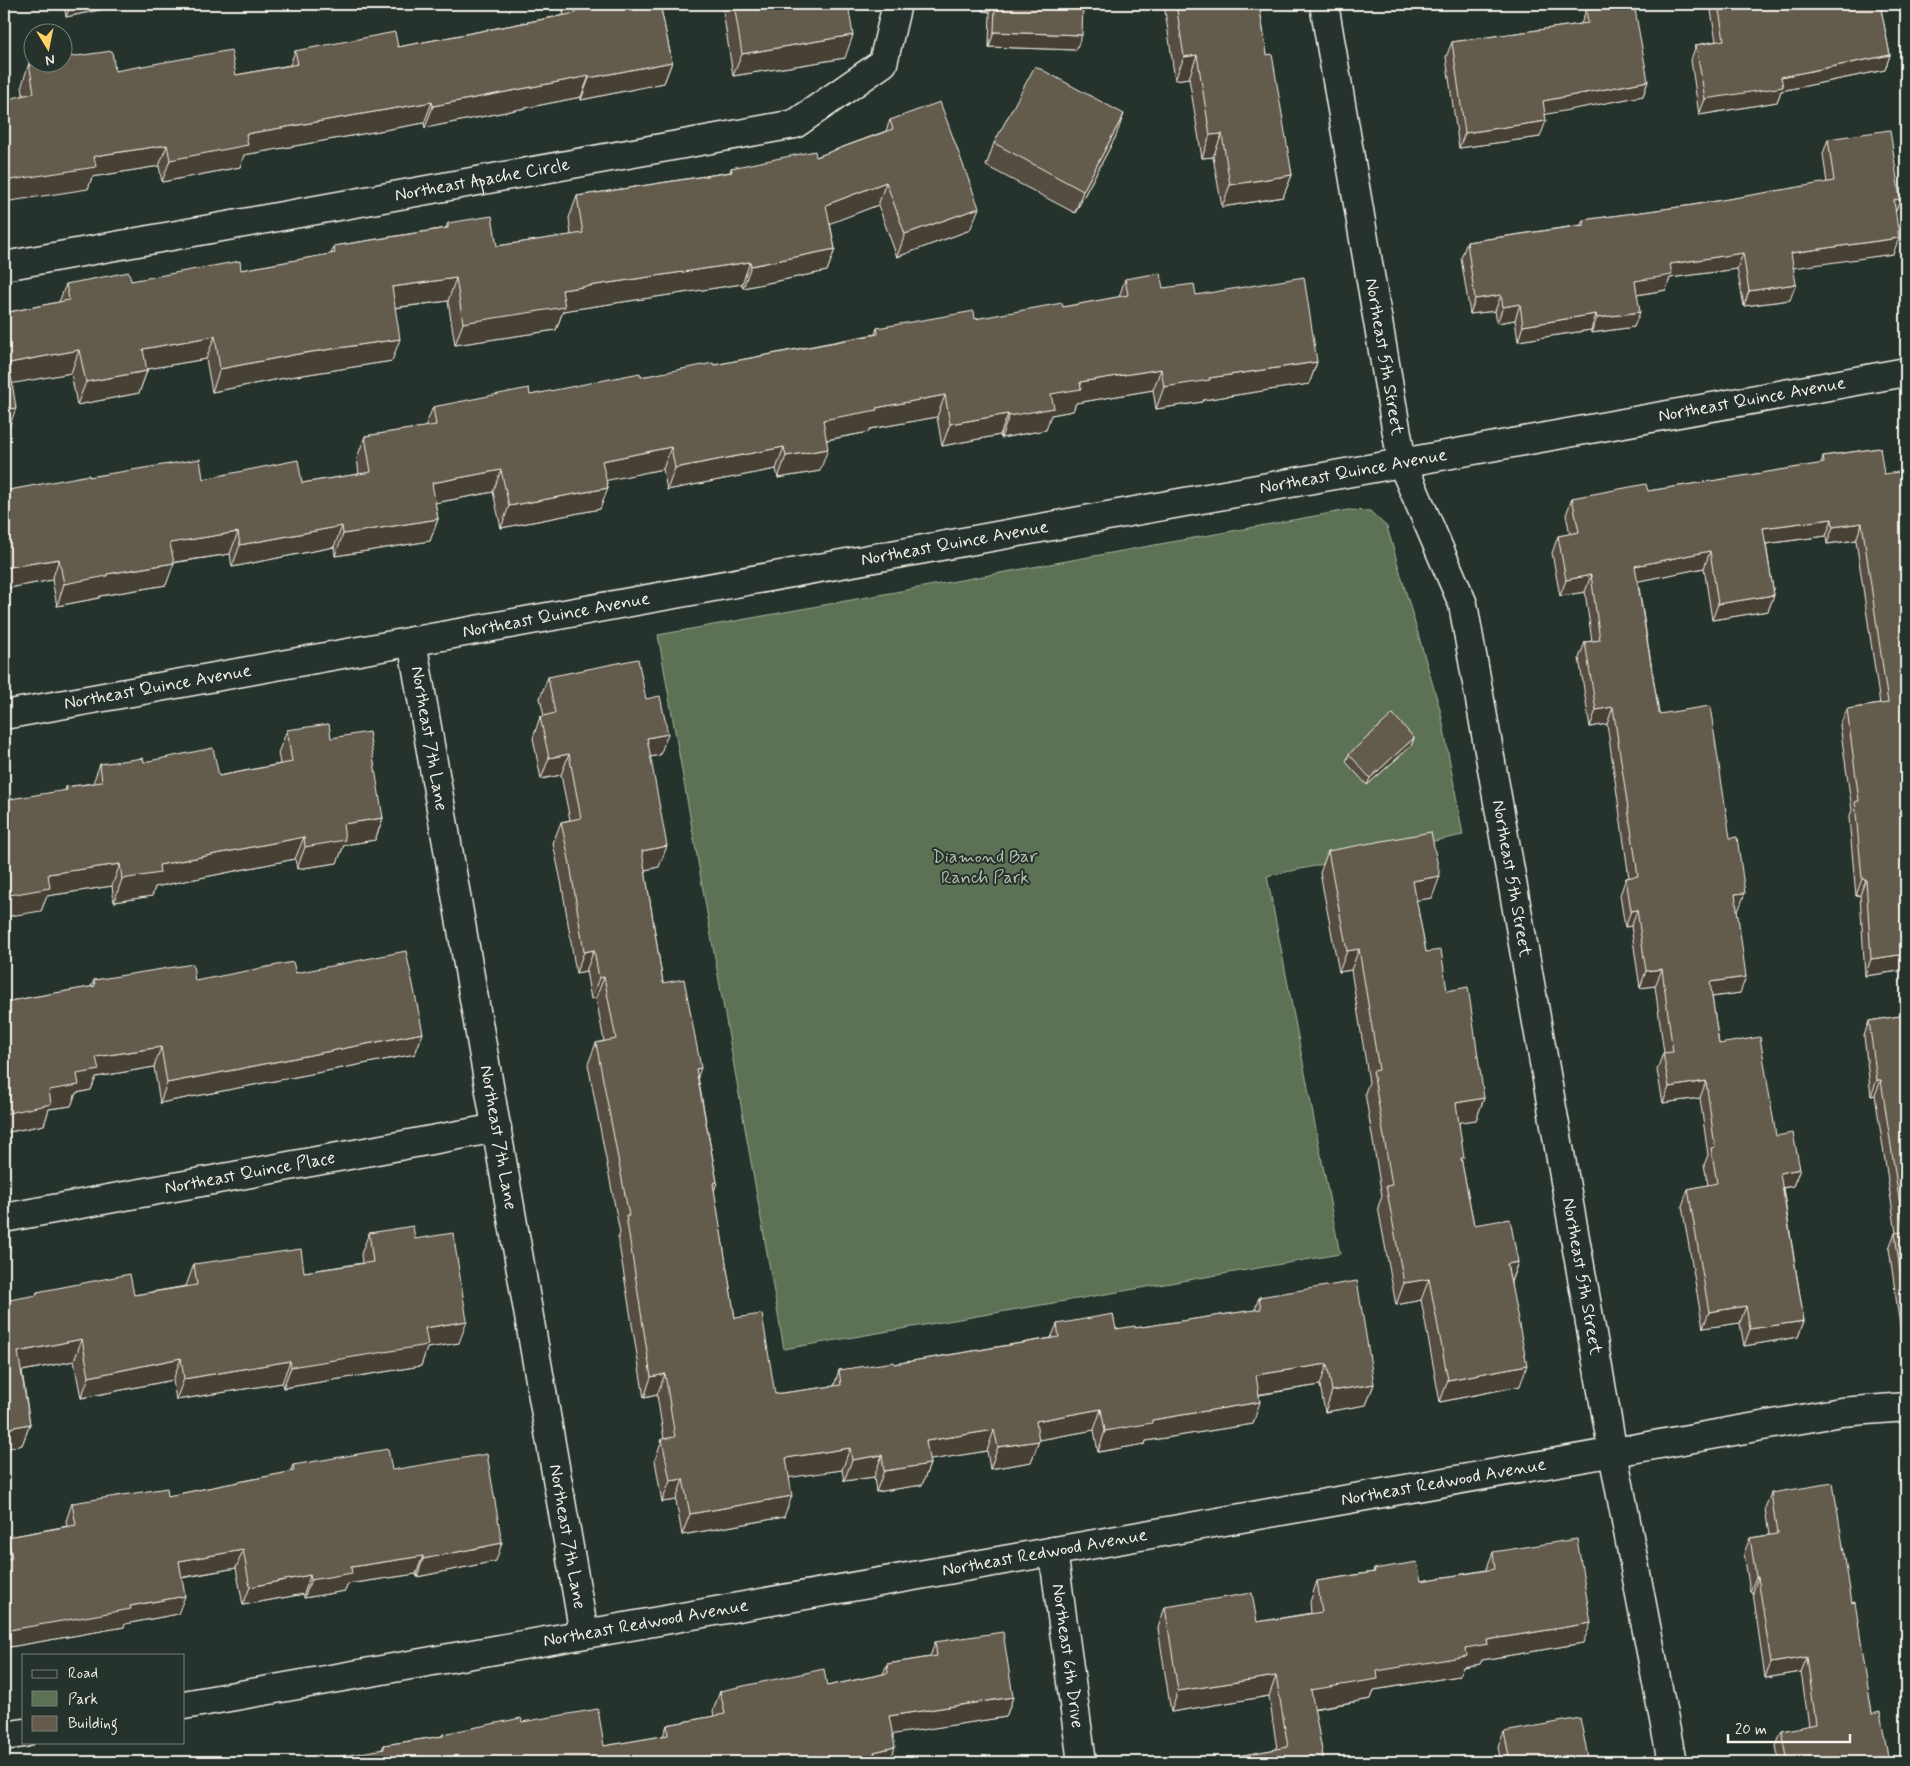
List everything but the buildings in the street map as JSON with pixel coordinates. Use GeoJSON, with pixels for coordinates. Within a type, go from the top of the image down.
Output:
{"type":"FeatureCollection","features":[{"type":"Feature","properties":{"kind":"street","name":"Northeast Apache Circle"},"geometry":{"type":"LineString","coordinates":[[4,266],[795,124],[883,63],[897,4]]}},
{"type":"Feature","properties":{"kind":"street","name":"Northeast 5th Street"},"geometry":{"type":"LineString","coordinates":[[1324,4],[1402,462],[1464,604],[1613,1452],[1672,1762]]}},
{"type":"Feature","properties":{"kind":"street","name":"Northeast Quince Avenue"},"geometry":{"type":"LineString","coordinates":[[4,715],[1906,372]]}},
{"type":"Feature","properties":{"kind":"street","name":"Northeast 7th Lane"},"geometry":{"type":"LineString","coordinates":[[412,641],[584,1634]]}},
{"type":"Feature","properties":{"kind":"street","name":"Northeast Quince Place"},"geometry":{"type":"LineString","coordinates":[[4,1218],[497,1128]]}},
{"type":"Feature","properties":{"kind":"street","name":"Northeast Redwood Avenue"},"geometry":{"type":"LineString","coordinates":[[185,1704],[1841,1412],[1906,1407]]}},
{"type":"Feature","properties":{"kind":"street","name":"Northeast 6th Drive"},"geometry":{"type":"LineString","coordinates":[[1053,1551],[1082,1762]]}},
{"type":"Feature","properties":{"kind":"street"},"geometry":{"type":"LineString","coordinates":[[4,1736],[22,1733]]}},
{"type":"Feature","properties":{"kind":"green space","name":"Diamond Bar Ranch Park"},"geometry":{"type":"Polygon","coordinates":[[[1348,510],[1370,511],[1387,527],[1441,713],[1463,835],[1267,876],[1340,1254],[784,1349],[658,635],[1348,510]]]}}]}
